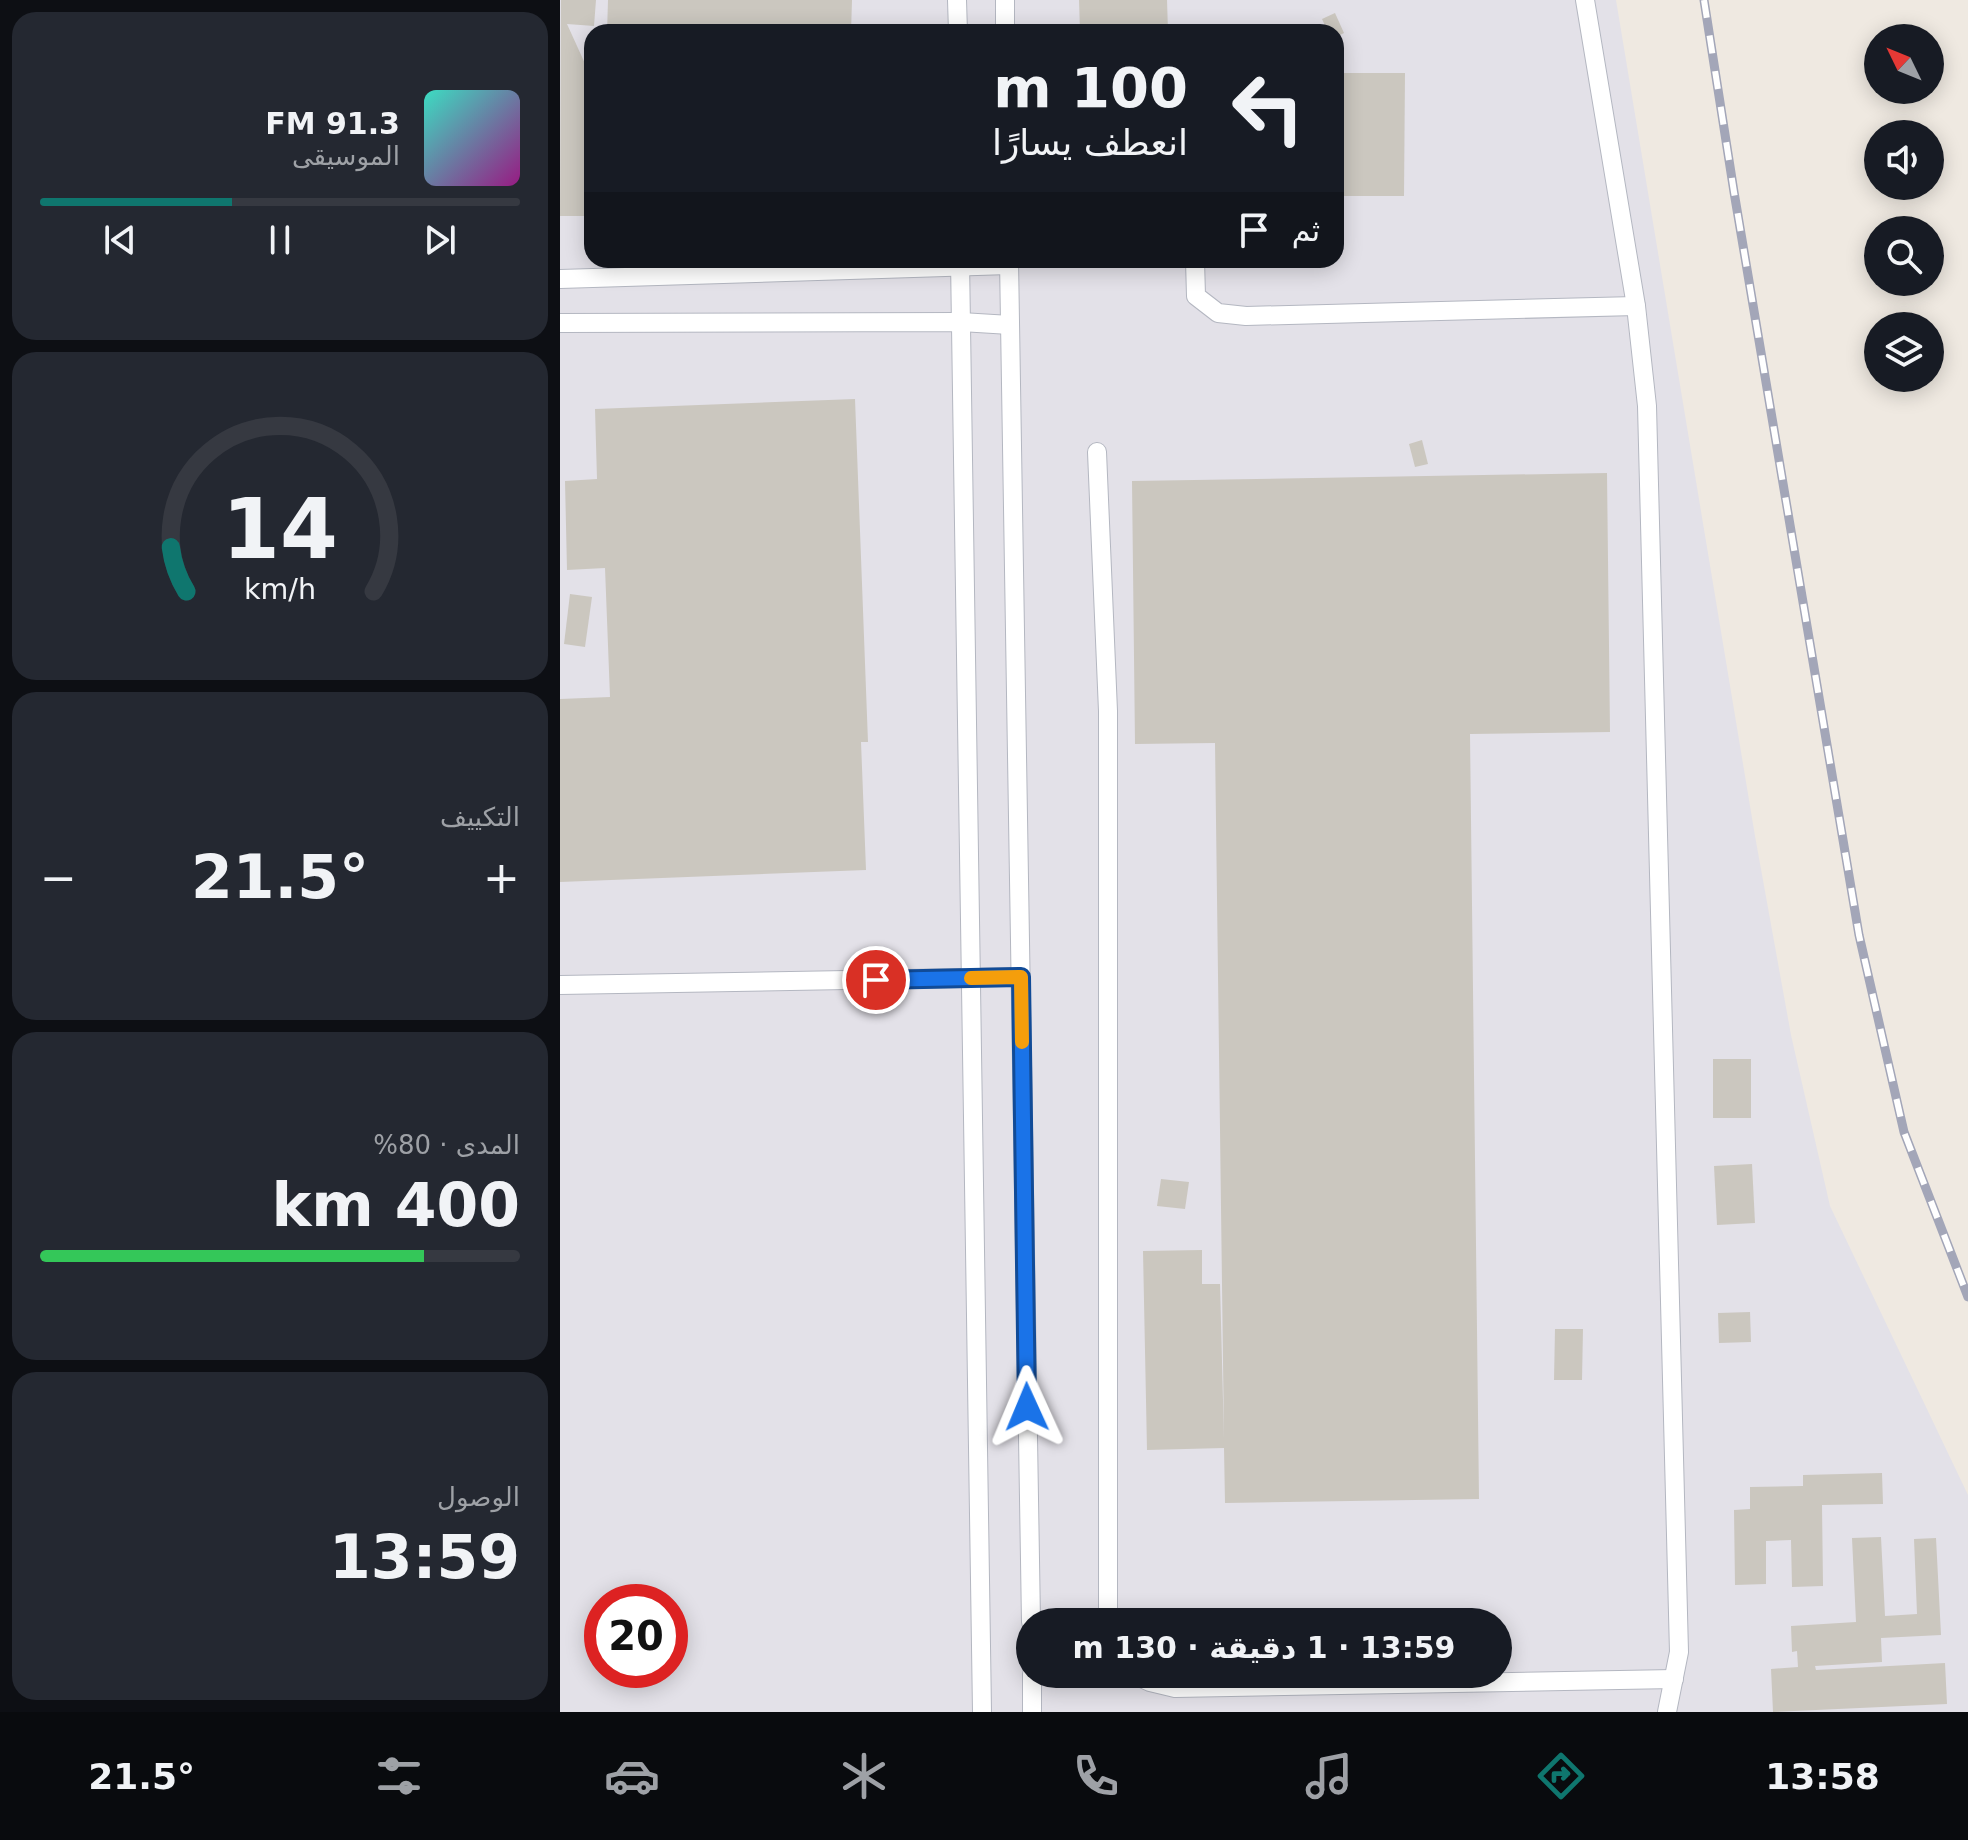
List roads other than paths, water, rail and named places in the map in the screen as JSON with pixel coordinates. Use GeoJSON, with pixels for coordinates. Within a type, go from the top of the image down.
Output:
{"type":"FeatureCollection","features":[{"type":"Feature","properties":{"kind":"lane"},"geometry":{"type":"LineString","coordinates":[[957,0],[958,24]]}},
{"type":"Feature","properties":{"kind":"lane"},"geometry":{"type":"LineString","coordinates":[[1005,0],[1005,24]]}},
{"type":"Feature","properties":{"kind":"lane"},"geometry":{"type":"LineString","coordinates":[[1585,0],[1636,306],[1647,406],[1679,1652],[1667,1712]]}},
{"type":"Feature","properties":{"kind":"lane"},"geometry":{"type":"LineString","coordinates":[[560,279],[853,268]]}},
{"type":"Feature","properties":{"kind":"lane"},"geometry":{"type":"LineString","coordinates":[[960,268],[982,1712]]}},
{"type":"Feature","properties":{"kind":"lane"},"geometry":{"type":"LineString","coordinates":[[1009,268],[1031,1608]]}},
{"type":"Feature","properties":{"kind":"lane"},"geometry":{"type":"LineString","coordinates":[[1195,268],[1196,296],[1218,313],[1246,316],[1636,306]]}},
{"type":"Feature","properties":{"kind":"lane"},"geometry":{"type":"LineString","coordinates":[[560,323],[961,322],[1010,325]]}},
{"type":"Feature","properties":{"kind":"lane"},"geometry":{"type":"LineString","coordinates":[[1097,452],[1108,711],[1108,1608]]}},
{"type":"Feature","properties":{"kind":"lane"},"geometry":{"type":"LineString","coordinates":[[560,985],[1021,977]]}},
{"type":"Feature","properties":{"kind":"lane"},"geometry":{"type":"LineString","coordinates":[[1512,1682],[1674,1679]]}},
{"type":"Feature","properties":{"kind":"lane"},"geometry":{"type":"LineString","coordinates":[[1032,1688],[1032,1712]]}},
{"type":"Feature","properties":{"kind":"railway"},"geometry":{"type":"LineString","coordinates":[[1704,0],[1859,935],[1904,1132],[1968,1297]]}}]}
